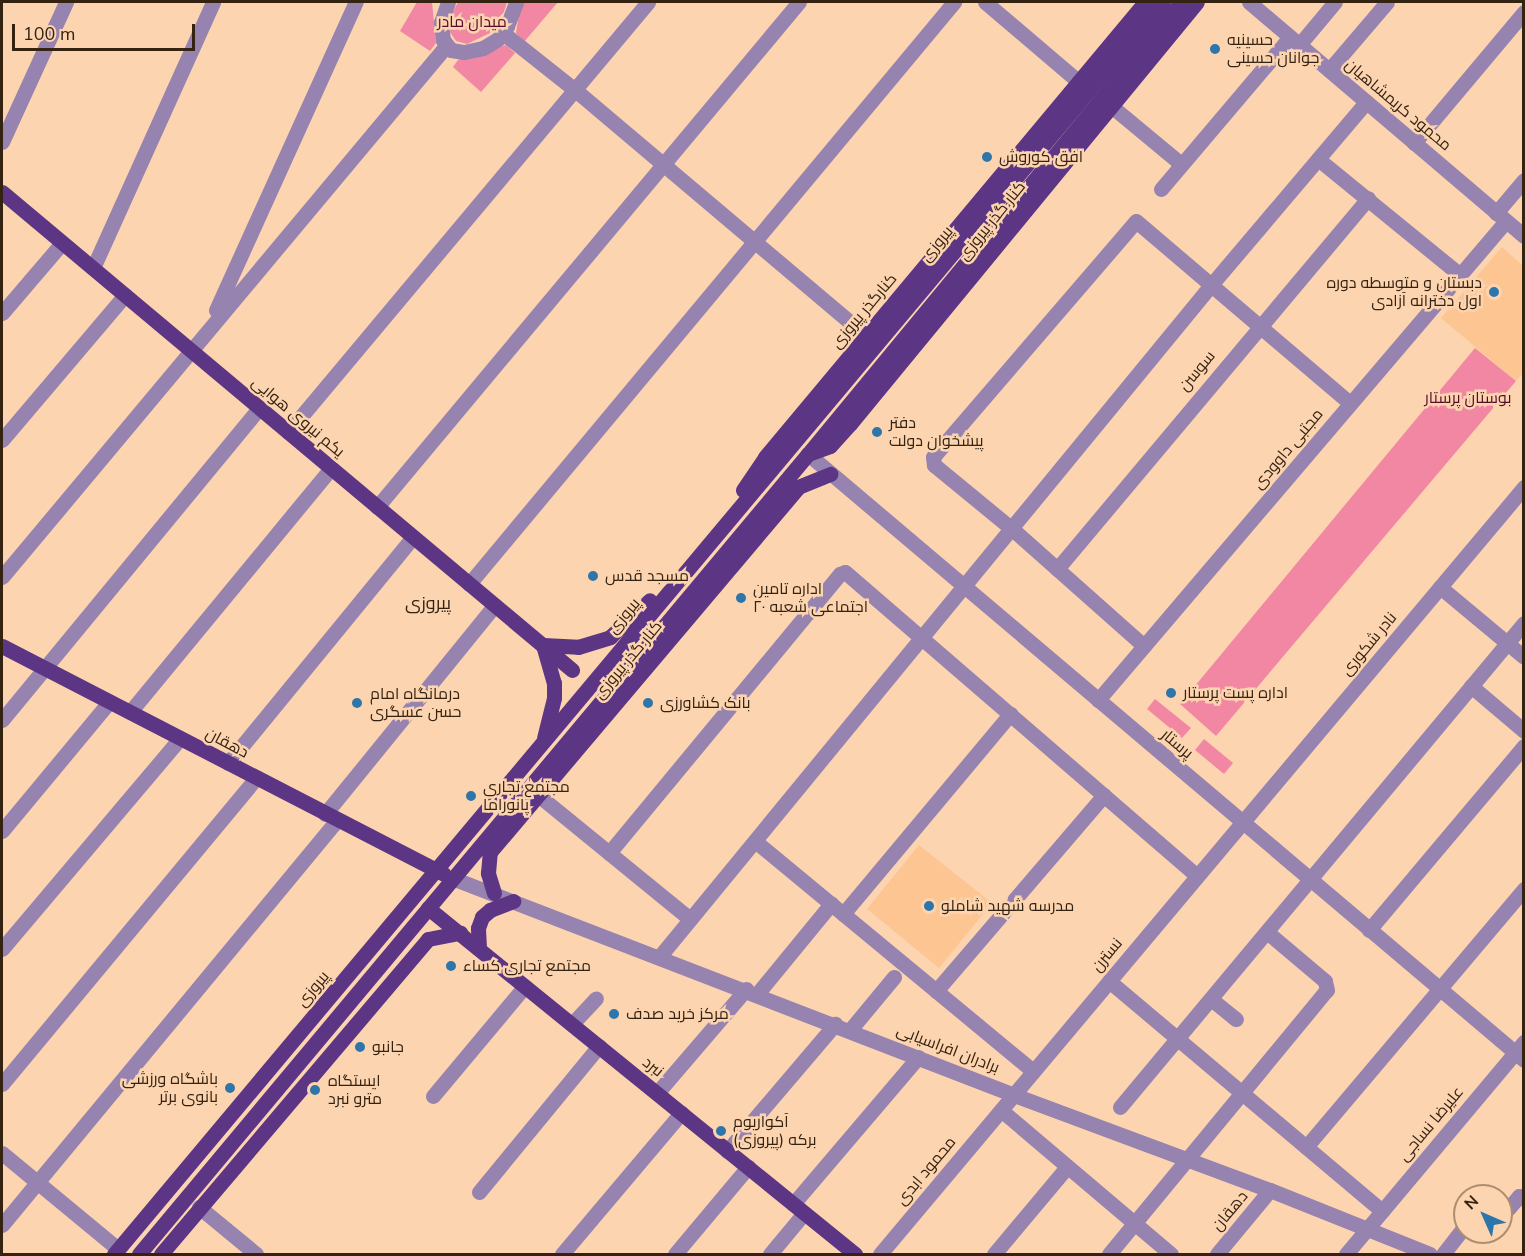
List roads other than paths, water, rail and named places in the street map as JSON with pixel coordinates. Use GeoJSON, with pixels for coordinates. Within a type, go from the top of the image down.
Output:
{"type":"FeatureCollection","features":[{"type":"Feature","properties":{"kind":"main road","name":"کنارگذر پیروزی"},"geometry":{"type":"LineString","coordinates":[[735,512],[739,495],[765,457],[1145,2]]}},
{"type":"Feature","properties":{"kind":"main road","name":"پیروزی"},"geometry":{"type":"LineString","coordinates":[[116,1252],[1163,2]]}},
{"type":"Feature","properties":{"kind":"main road","name":"پیروزی"},"geometry":{"type":"LineString","coordinates":[[139,1254],[603,696],[808,454],[1181,2]]}},
{"type":"Feature","properties":{"kind":"main road","name":"کنار گذر پیروزی"},"geometry":{"type":"LineString","coordinates":[[808,454],[830,446],[850,424],[1197,2]]}},
{"type":"Feature","properties":{"kind":"main road"},"geometry":{"type":"LineString","coordinates":[[1094,106],[1110,105]]}},
{"type":"Feature","properties":{"kind":"main road","name":"یکم نیروی هوایی"},"geometry":{"type":"LineString","coordinates":[[2,192],[572,670]]}},
{"type":"Feature","properties":{"kind":"main road"},"geometry":{"type":"LineString","coordinates":[[925,287],[947,240]]}},
{"type":"Feature","properties":{"kind":"main road"},"geometry":{"type":"LineString","coordinates":[[794,442],[808,454]]}},
{"type":"Feature","properties":{"kind":"main road","name":"کنار گذر پیروزی"},"geometry":{"type":"LineString","coordinates":[[494,893],[488,873],[490,852],[798,487],[831,474]]}},
{"type":"Feature","properties":{"kind":"main road"},"geometry":{"type":"LineString","coordinates":[[544,740],[554,698],[554,683],[543,645],[578,647],[610,636],[702,551]]}},
{"type":"Feature","properties":{"kind":"main road","name":"دهقان"},"geometry":{"type":"LineString","coordinates":[[2,646],[452,878]]}},
{"type":"Feature","properties":{"kind":"main road"},"geometry":{"type":"LineString","coordinates":[[604,716],[603,696],[622,694]]}},
{"type":"Feature","properties":{"kind":"main road"},"geometry":{"type":"LineString","coordinates":[[479,948],[478,928],[482,918],[490,910],[513,901]]}},
{"type":"Feature","properties":{"kind":"main road","name":"نبرد"},"geometry":{"type":"LineString","coordinates":[[428,908],[855,1254]]}},
{"type":"Feature","properties":{"kind":"main road"},"geometry":{"type":"LineString","coordinates":[[160,1254],[428,939],[460,933]]}},
{"type":"Feature","properties":{"kind":"main road"},"geometry":{"type":"LineString","coordinates":[[308,1051],[338,1044]]}},
{"type":"Feature","properties":{"kind":"main road"},"geometry":{"type":"LineString","coordinates":[[277,1116],[279,1087]]}},
{"type":"Feature","properties":{"kind":"main road"},"geometry":{"type":"LineString","coordinates":[[187,1197],[199,1207]]}},
{"type":"Feature","properties":{"kind":"street"},"geometry":{"type":"LineString","coordinates":[[2,142],[66,2]]}},
{"type":"Feature","properties":{"kind":"street"},"geometry":{"type":"LineString","coordinates":[[93,268],[213,2]]}},
{"type":"Feature","properties":{"kind":"street"},"geometry":{"type":"LineString","coordinates":[[208,328],[356,2]]}},
{"type":"Feature","properties":{"kind":"street"},"geometry":{"type":"LineString","coordinates":[[448,2],[441,27],[446,46],[458,52],[474,51],[492,43],[503,33],[516,2]]}},
{"type":"Feature","properties":{"kind":"street"},"geometry":{"type":"LineString","coordinates":[[288,432],[648,2]]}},
{"type":"Feature","properties":{"kind":"street"},"geometry":{"type":"LineString","coordinates":[[377,507],[799,2]]}},
{"type":"Feature","properties":{"kind":"street"},"geometry":{"type":"LineString","coordinates":[[469,584],[954,2]]}},
{"type":"Feature","properties":{"kind":"street"},"geometry":{"type":"LineString","coordinates":[[985,2],[1079,82]]}},
{"type":"Feature","properties":{"kind":"street","name":"محمود کریمشاهیان"},"geometry":{"type":"LineString","coordinates":[[1250,2],[1524,236]]}},
{"type":"Feature","properties":{"kind":"street"},"geometry":{"type":"LineString","coordinates":[[1161,189],[1181,164],[1295,41],[1335,2]]}},
{"type":"Feature","properties":{"kind":"street"},"geometry":{"type":"LineString","coordinates":[[1329,70],[1387,2]]}},
{"type":"Feature","properties":{"kind":"street"},"geometry":{"type":"LineString","coordinates":[[1414,143],[1524,12]]}},
{"type":"Feature","properties":{"kind":"street"},"geometry":{"type":"LineString","coordinates":[[503,33],[574,89],[866,336]]}},
{"type":"Feature","properties":{"kind":"street"},"geometry":{"type":"LineString","coordinates":[[2,577],[446,46]]}},
{"type":"Feature","properties":{"kind":"street"},"geometry":{"type":"LineString","coordinates":[[660,956],[1211,285],[1366,102]]}},
{"type":"Feature","properties":{"kind":"street"},"geometry":{"type":"LineString","coordinates":[[1110,105],[1181,164]]}},
{"type":"Feature","properties":{"kind":"street"},"geometry":{"type":"LineString","coordinates":[[1318,159],[1460,275]]}},
{"type":"Feature","properties":{"kind":"street","name":"مجتبی داوودی"},"geometry":{"type":"LineString","coordinates":[[1098,700],[1460,275],[1524,180]]}},
{"type":"Feature","properties":{"kind":"street","name":"سوسن"},"geometry":{"type":"LineString","coordinates":[[1057,569],[1258,326],[1368,198]]}},
{"type":"Feature","properties":{"kind":"street"},"geometry":{"type":"LineString","coordinates":[[1144,646],[932,461],[933,457],[1136,221],[1350,403]]}},
{"type":"Feature","properties":{"kind":"street"},"geometry":{"type":"LineString","coordinates":[[2,313],[62,243]]}},
{"type":"Feature","properties":{"kind":"street"},"geometry":{"type":"LineString","coordinates":[[2,440],[125,295]]}},
{"type":"Feature","properties":{"kind":"street"},"geometry":{"type":"LineString","coordinates":[[2,720],[259,408]]}},
{"type":"Feature","properties":{"kind":"street","name":"پرستار"},"geometry":{"type":"LineString","coordinates":[[808,454],[1518,1057]]}},
{"type":"Feature","properties":{"kind":"street"},"geometry":{"type":"LineString","coordinates":[[130,712],[331,468]]}},
{"type":"Feature","properties":{"kind":"street","name":"نادر شکوری"},"geometry":{"type":"LineString","coordinates":[[1242,823],[1524,487]]}},
{"type":"Feature","properties":{"kind":"street"},"geometry":{"type":"LineString","coordinates":[[228,764],[413,537]]}},
{"type":"Feature","properties":{"kind":"street"},"geometry":{"type":"LineString","coordinates":[[609,853],[840,574],[849,573],[1197,876]]}},
{"type":"Feature","properties":{"kind":"street"},"geometry":{"type":"LineString","coordinates":[[1440,587],[1524,657]]}},
{"type":"Feature","properties":{"kind":"street"},"geometry":{"type":"LineString","coordinates":[[2,1225],[331,817],[495,605]]}},
{"type":"Feature","properties":{"kind":"street"},"geometry":{"type":"LineString","coordinates":[[1120,1107],[1524,623]]}},
{"type":"Feature","properties":{"kind":"street"},"geometry":{"type":"LineString","coordinates":[[1471,686],[1524,731]]}},
{"type":"Feature","properties":{"kind":"street"},"geometry":{"type":"LineString","coordinates":[[2,831],[109,702]]}},
{"type":"Feature","properties":{"kind":"street"},"geometry":{"type":"LineString","coordinates":[[843,914],[1010,714]]}},
{"type":"Feature","properties":{"kind":"street"},"geometry":{"type":"LineString","coordinates":[[2,949],[180,738]]}},
{"type":"Feature","properties":{"kind":"street"},"geometry":{"type":"LineString","coordinates":[[1369,930],[1524,746]]}},
{"type":"Feature","properties":{"kind":"street"},"geometry":{"type":"LineString","coordinates":[[2,1084],[256,778]]}},
{"type":"Feature","properties":{"kind":"street"},"geometry":{"type":"LineString","coordinates":[[538,795],[690,919]]}},
{"type":"Feature","properties":{"kind":"street"},"geometry":{"type":"LineString","coordinates":[[936,991],[1104,795]]}},
{"type":"Feature","properties":{"kind":"street","name":"نسترن"},"geometry":{"type":"LineString","coordinates":[[1000,1110],[1242,823]]}},
{"type":"Feature","properties":{"kind":"street"},"geometry":{"type":"LineString","coordinates":[[755,841],[1033,1071]]}},
{"type":"Feature","properties":{"kind":"street","name":"برادران افراسیابی"},"geometry":{"type":"LineString","coordinates":[[452,878],[660,956],[1014,1095],[1270,1190],[1430,1254]]}},
{"type":"Feature","properties":{"kind":"street"},"geometry":{"type":"LineString","coordinates":[[1306,1147],[1524,889]]}},
{"type":"Feature","properties":{"kind":"street"},"geometry":{"type":"LineString","coordinates":[[657,1093],[831,904]]}},
{"type":"Feature","properties":{"kind":"street"},"geometry":{"type":"LineString","coordinates":[[1109,1254],[1327,990],[1327,985],[1267,932]]}},
{"type":"Feature","properties":{"kind":"street"},"geometry":{"type":"LineString","coordinates":[[850,1030],[894,977]]}},
{"type":"Feature","properties":{"kind":"street"},"geometry":{"type":"LineString","coordinates":[[1109,981],[1382,1211]]}},
{"type":"Feature","properties":{"kind":"street"},"geometry":{"type":"LineString","coordinates":[[432,1096],[525,986]]}},
{"type":"Feature","properties":{"kind":"street"},"geometry":{"type":"LineString","coordinates":[[572,1024],[596,998]]}},
{"type":"Feature","properties":{"kind":"street"},"geometry":{"type":"LineString","coordinates":[[1211,999],[1236,1019]]}},
{"type":"Feature","properties":{"kind":"street"},"geometry":{"type":"LineString","coordinates":[[727,1150],[835,1024]]}},
{"type":"Feature","properties":{"kind":"street","name":"علیرضا نساجی"},"geometry":{"type":"LineString","coordinates":[[1346,1254],[1518,1057],[1524,1042]]}},
{"type":"Feature","properties":{"kind":"street"},"geometry":{"type":"LineString","coordinates":[[478,1192],[599,1046]]}},
{"type":"Feature","properties":{"kind":"street"},"geometry":{"type":"LineString","coordinates":[[770,1254],[799,1209],[918,1057]]}},
{"type":"Feature","properties":{"kind":"street"},"geometry":{"type":"LineString","coordinates":[[1000,1110],[1171,1254]]}},
{"type":"Feature","properties":{"kind":"street","name":"محمود ابدی"},"geometry":{"type":"LineString","coordinates":[[880,1254],[1000,1110]]}},
{"type":"Feature","properties":{"kind":"street"},"geometry":{"type":"LineString","coordinates":[[562,1254],[681,1113]]}},
{"type":"Feature","properties":{"kind":"street"},"geometry":{"type":"LineString","coordinates":[[2,1153],[116,1252]]}},
{"type":"Feature","properties":{"kind":"street"},"geometry":{"type":"LineString","coordinates":[[675,1254],[748,1167]]}},
{"type":"Feature","properties":{"kind":"street"},"geometry":{"type":"LineString","coordinates":[[994,1254],[1067,1167]]}},
{"type":"Feature","properties":{"kind":"street","name":"دهقان"},"geometry":{"type":"LineString","coordinates":[[1217,1254],[1270,1190]]}},
{"type":"Feature","properties":{"kind":"street"},"geometry":{"type":"LineString","coordinates":[[1513,1203],[1519,1196],[1524,1199]]}},
{"type":"Feature","properties":{"kind":"street"},"geometry":{"type":"LineString","coordinates":[[199,1207],[256,1254]]}},
{"type":"Feature","properties":{"kind":"street"},"geometry":{"type":"LineString","coordinates":[[1443,1254],[1453,1241]]}},
{"type":"Feature","properties":{"kind":"place","name":"حسینیه جوانان حسینی"},"geometry":{"type":"Point","coordinates":[1215,49]}},
{"type":"Feature","properties":{"kind":"place","name":"افق کوروش"},"geometry":{"type":"Point","coordinates":[987,157]}},
{"type":"Feature","properties":{"kind":"place","name":"دبستان و متوسطه دوره اول دخترانه آزادی"},"geometry":{"type":"Point","coordinates":[1494,292]}},
{"type":"Feature","properties":{"kind":"place","name":"دفتر پیشخوان دولت"},"geometry":{"type":"Point","coordinates":[877,432]}},
{"type":"Feature","properties":{"kind":"place","name":"مسجد قدس"},"geometry":{"type":"Point","coordinates":[593,576]}},
{"type":"Feature","properties":{"kind":"place","name":"اداره تامین اجتماعی شعبه ۲۰"},"geometry":{"type":"Point","coordinates":[741,598]}},
{"type":"Feature","properties":{"kind":"place","name":"اداره پست پرستار"},"geometry":{"type":"Point","coordinates":[1171,693]}},
{"type":"Feature","properties":{"kind":"place","name":"درمانگاه امام حسن عسگری"},"geometry":{"type":"Point","coordinates":[357,703]}},
{"type":"Feature","properties":{"kind":"place","name":"بانک کشاورزی"},"geometry":{"type":"Point","coordinates":[648,703]}},
{"type":"Feature","properties":{"kind":"place","name":"مجتمع تجاری پانوراما"},"geometry":{"type":"Point","coordinates":[471,796]}},
{"type":"Feature","properties":{"kind":"place","name":"مدرسه شهید شاملو"},"geometry":{"type":"Point","coordinates":[929,906]}},
{"type":"Feature","properties":{"kind":"place","name":"مجتمع تجاری کساء"},"geometry":{"type":"Point","coordinates":[451,966]}},
{"type":"Feature","properties":{"kind":"place","name":"مرکز خرید صدف"},"geometry":{"type":"Point","coordinates":[614,1014]}},
{"type":"Feature","properties":{"kind":"place","name":"جانبو"},"geometry":{"type":"Point","coordinates":[360,1047]}},
{"type":"Feature","properties":{"kind":"place","name":"باشگاه ورزشی بانوی برتر"},"geometry":{"type":"Point","coordinates":[230,1088]}},
{"type":"Feature","properties":{"kind":"place","name":"ایستگاه مترو نبرد"},"geometry":{"type":"Point","coordinates":[315,1090]}},
{"type":"Feature","properties":{"kind":"place","name":"آکواریوم برکه (پیروزی)"},"geometry":{"type":"Point","coordinates":[721,1131]}},
{"type":"Feature","properties":{"kind":"district","name":"پیروزی"},"geometry":{"type":"Point","coordinates":[428,603]}},
{"type":"Feature","properties":{"kind":"park label","name":"میدان مادر"},"geometry":{"type":"Point","coordinates":[472,22]}},
{"type":"Feature","properties":{"kind":"park label","name":"بوستان پرستار"},"geometry":{"type":"Point","coordinates":[1468,398]}}]}
